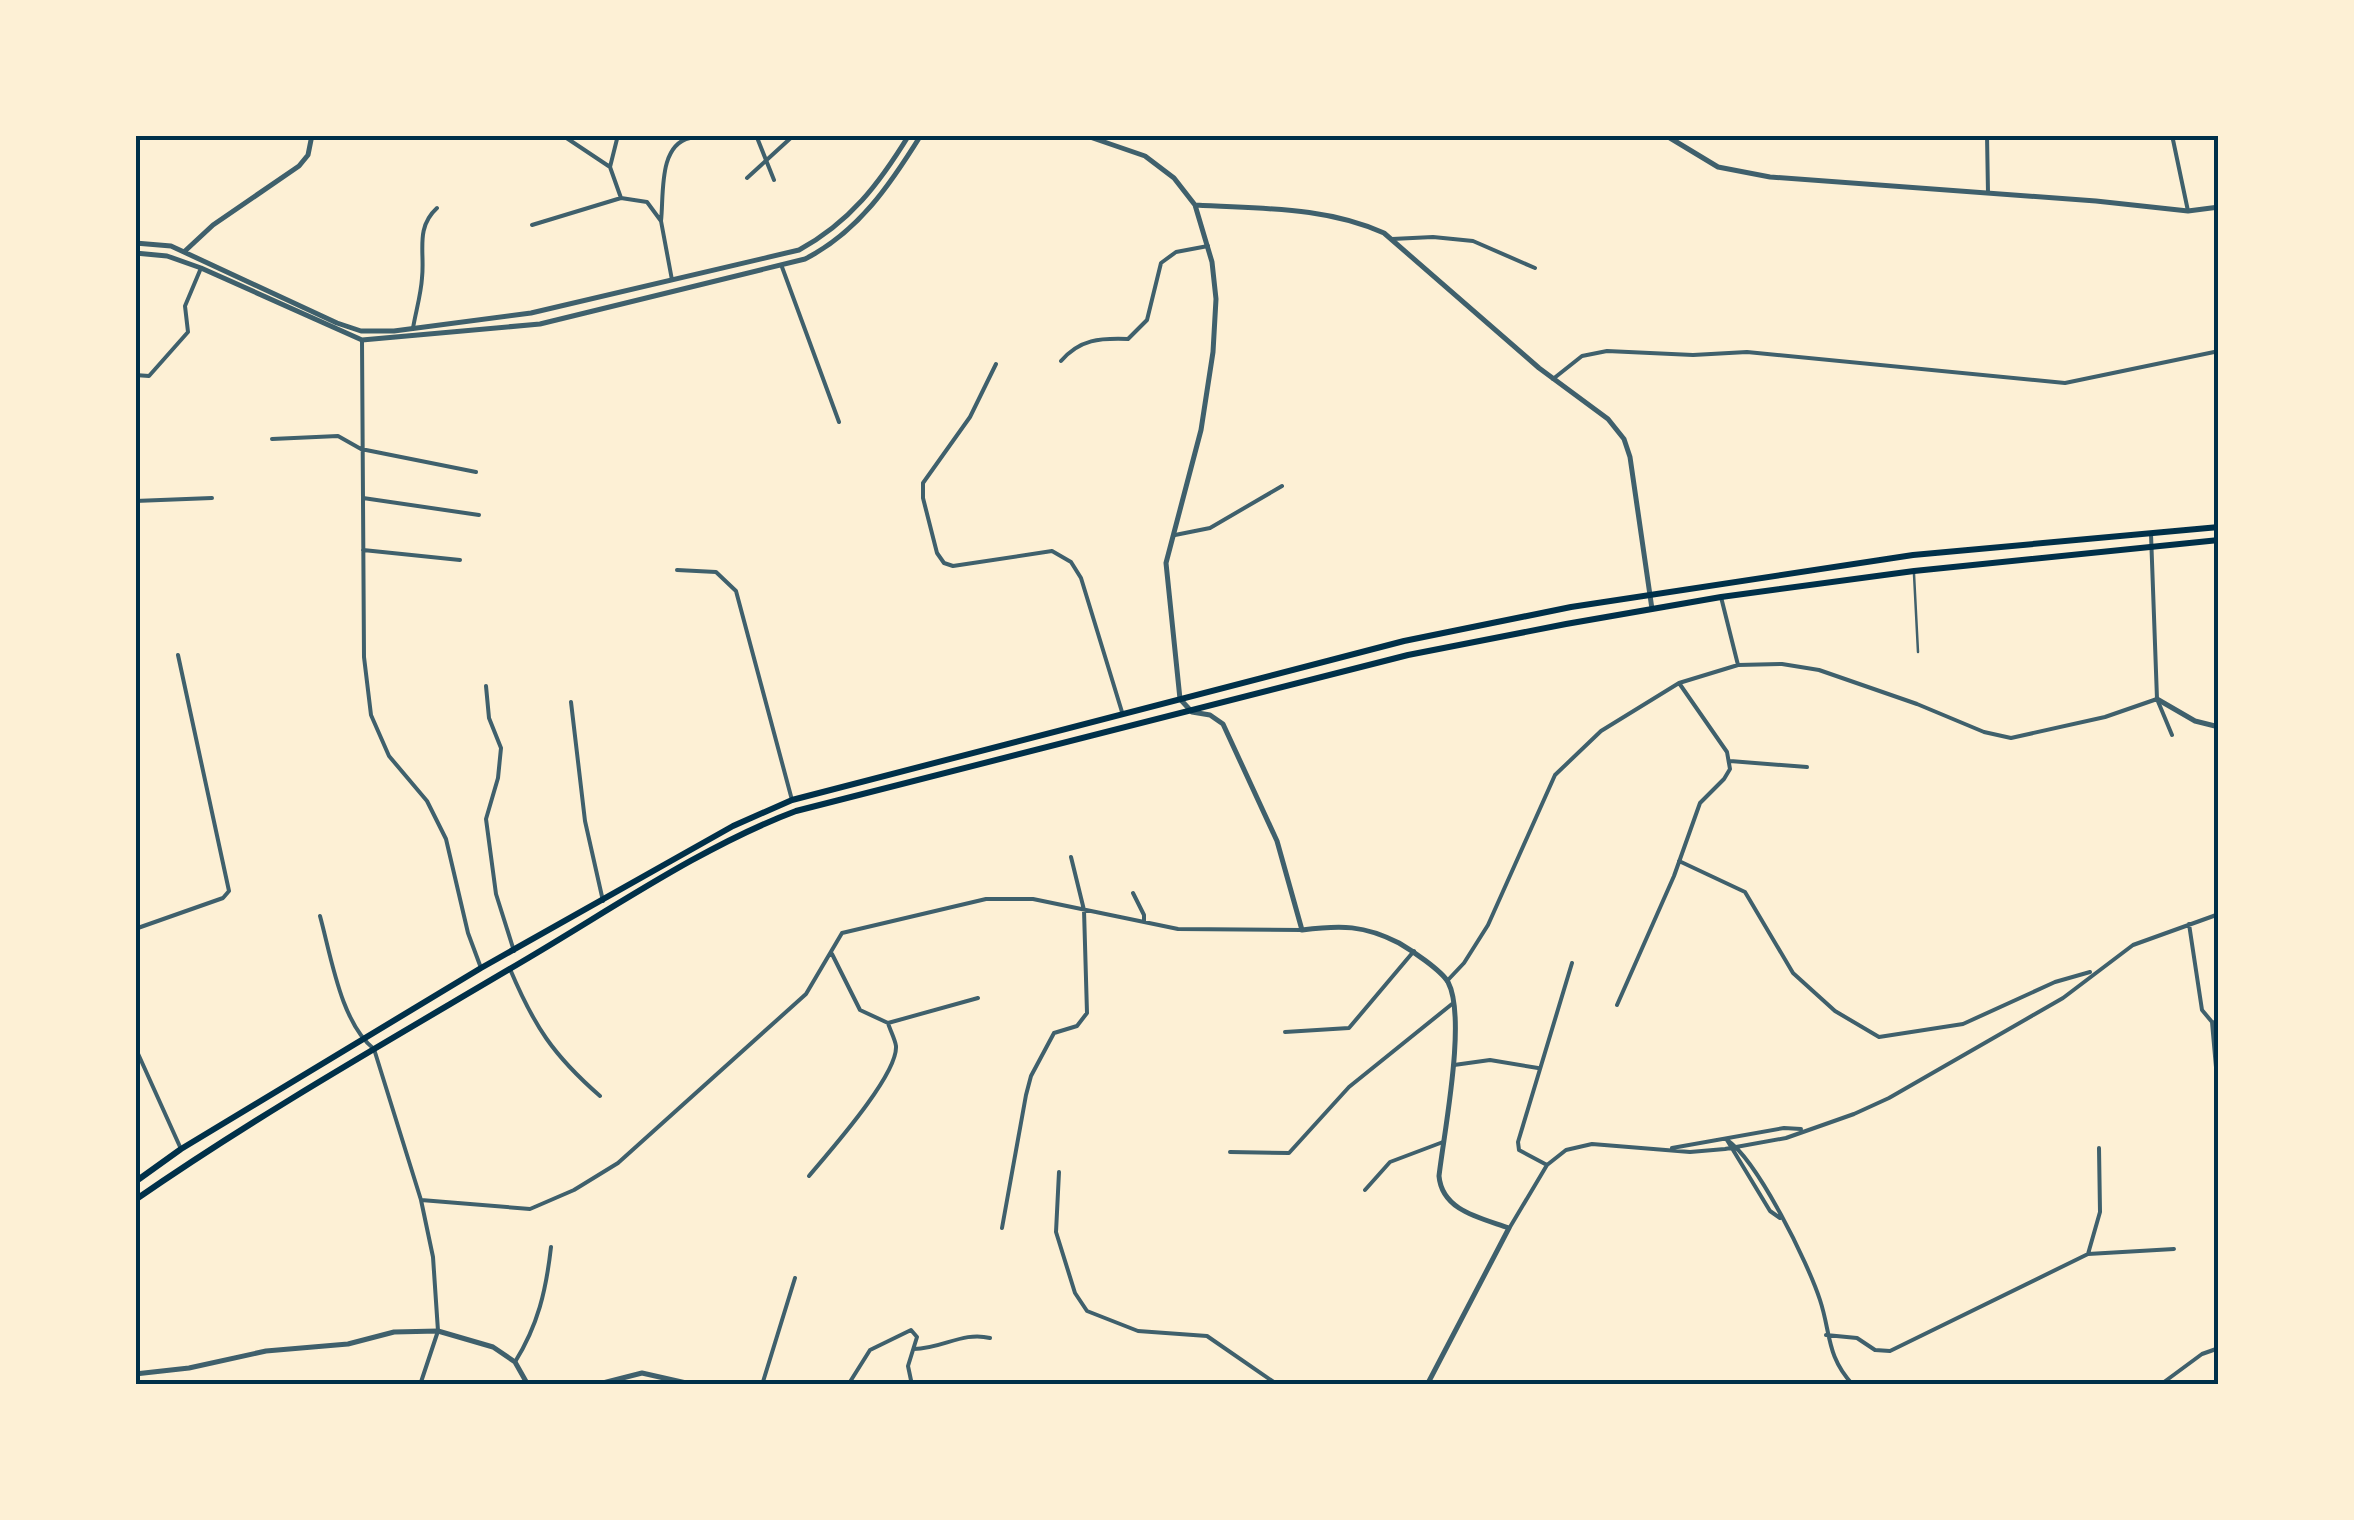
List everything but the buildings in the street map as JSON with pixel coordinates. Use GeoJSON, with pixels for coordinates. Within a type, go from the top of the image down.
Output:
{"type":"FeatureCollection","features":[{"type":"Feature","properties":{"kind":"main road"},"geometry":{"type":"LineString","coordinates":[[135,1182],[181,1149],[482,968],[733,826],[792,800],[1404,641],[1649,593],[1913,555],[2219,527]]}},
{"type":"Feature","properties":{"kind":"main road"},"geometry":{"type":"LineString","coordinates":[[135,1200],[223,1140],[489,980],[766,822],[826,802],[1408,655],[1652,609],[1914,571],[2219,540]]}},
{"type":"Feature","properties":{"kind":"street"},"geometry":{"type":"LineString","coordinates":[[178,259],[214,225],[299,166],[308,155],[312,135]]}},
{"type":"Feature","properties":{"kind":"street"},"geometry":{"type":"LineString","coordinates":[[562,135],[610,167]]}},
{"type":"Feature","properties":{"kind":"street"},"geometry":{"type":"LineString","coordinates":[[618,135],[610,167],[621,198]]}},
{"type":"Feature","properties":{"kind":"street"},"geometry":{"type":"LineString","coordinates":[[672,280],[662,221],[668,156],[676,144],[690,136],[729,135]]}},
{"type":"Feature","properties":{"kind":"street"},"geometry":{"type":"LineString","coordinates":[[756,135],[774,180]]}},
{"type":"Feature","properties":{"kind":"street"},"geometry":{"type":"LineString","coordinates":[[748,178],[794,135]]}},
{"type":"Feature","properties":{"kind":"street"},"geometry":{"type":"LineString","coordinates":[[135,242],[171,246],[361,331],[531,313],[775,258],[819,239],[852,214],[869,195],[909,135]]}},
{"type":"Feature","properties":{"kind":"street"},"geometry":{"type":"LineString","coordinates":[[135,253],[178,259],[202,268],[362,340],[540,324],[782,266],[826,248],[869,210],[921,135]]}},
{"type":"Feature","properties":{"kind":"street"},"geometry":{"type":"LineString","coordinates":[[1084,135],[1134,151],[1174,178],[1195,205],[1208,246],[1216,299],[1213,352],[1201,430],[1166,563],[1180,699],[1192,712],[1210,714],[1224,724],[1280,849],[1302,930]]}},
{"type":"Feature","properties":{"kind":"street"},"geometry":{"type":"LineString","coordinates":[[1665,135],[1718,168],[1770,177],[2188,211],[2219,207]]}},
{"type":"Feature","properties":{"kind":"street"},"geometry":{"type":"LineString","coordinates":[[1988,135],[1988,193]]}},
{"type":"Feature","properties":{"kind":"street"},"geometry":{"type":"LineString","coordinates":[[2172,135],[2188,211]]}},
{"type":"Feature","properties":{"kind":"street"},"geometry":{"type":"LineString","coordinates":[[532,225],[621,198],[647,202],[662,221]]}},
{"type":"Feature","properties":{"kind":"street"},"geometry":{"type":"LineString","coordinates":[[1195,205],[1321,212],[1354,220],[1392,239],[1415,264],[1553,379],[1608,419],[1624,439],[1630,457],[1652,609]]}},
{"type":"Feature","properties":{"kind":"street"},"geometry":{"type":"LineString","coordinates":[[414,328],[422,277],[422,233],[429,215],[437,208]]}},
{"type":"Feature","properties":{"kind":"street"},"geometry":{"type":"LineString","coordinates":[[1392,239],[1433,236],[1473,242],[1535,268]]}},
{"type":"Feature","properties":{"kind":"street"},"geometry":{"type":"LineString","coordinates":[[1062,361],[1075,345],[1105,338],[1128,339],[1147,320],[1161,263],[1176,252],[1208,246]]}},
{"type":"Feature","properties":{"kind":"street"},"geometry":{"type":"LineString","coordinates":[[782,266],[839,422]]}},
{"type":"Feature","properties":{"kind":"street"},"geometry":{"type":"LineString","coordinates":[[135,375],[149,376],[183,342],[188,332],[185,306],[202,268]]}},
{"type":"Feature","properties":{"kind":"street"},"geometry":{"type":"LineString","coordinates":[[362,340],[364,657],[371,715],[388,756],[427,801],[446,839],[468,934],[482,968]]}},
{"type":"Feature","properties":{"kind":"street"},"geometry":{"type":"LineString","coordinates":[[1553,379],[1582,356],[1608,350],[1693,355],[1747,352],[2065,383],[2219,351]]}},
{"type":"Feature","properties":{"kind":"street"},"geometry":{"type":"LineString","coordinates":[[996,364],[970,417],[924,483],[923,498],[938,554],[953,566],[1052,552],[1071,562],[1081,578],[1122,712]]}},
{"type":"Feature","properties":{"kind":"street"},"geometry":{"type":"LineString","coordinates":[[272,438],[338,436],[362,449],[476,472]]}},
{"type":"Feature","properties":{"kind":"street"},"geometry":{"type":"LineString","coordinates":[[1175,535],[1210,528],[1282,486]]}},
{"type":"Feature","properties":{"kind":"street"},"geometry":{"type":"LineString","coordinates":[[135,501],[212,498]]}},
{"type":"Feature","properties":{"kind":"street"},"geometry":{"type":"LineString","coordinates":[[363,498],[479,515]]}},
{"type":"Feature","properties":{"kind":"street"},"geometry":{"type":"LineString","coordinates":[[2151,534],[2157,698],[2172,735]]}},
{"type":"Feature","properties":{"kind":"street"},"geometry":{"type":"LineString","coordinates":[[363,550],[460,560]]}},
{"type":"Feature","properties":{"kind":"street"},"geometry":{"type":"LineString","coordinates":[[677,570],[716,572],[736,591],[792,800]]}},
{"type":"Feature","properties":{"kind":"street"},"geometry":{"type":"LineString","coordinates":[[1914,571],[1918,652]]}},
{"type":"Feature","properties":{"kind":"street"},"geometry":{"type":"LineString","coordinates":[[1722,597],[1738,665]]}},
{"type":"Feature","properties":{"kind":"street"},"geometry":{"type":"LineString","coordinates":[[135,929],[224,897],[229,890],[178,655]]}},
{"type":"Feature","properties":{"kind":"street"},"geometry":{"type":"LineString","coordinates":[[1448,980],[1488,925],[1555,775],[1601,730],[1679,683],[1738,665],[1782,664],[1819,670],[2002,737],[2021,738],[2050,731],[2157,698],[2195,722],[2219,726]]}},
{"type":"Feature","properties":{"kind":"street"},"geometry":{"type":"LineString","coordinates":[[1617,1005],[1640,959],[1700,803],[1727,776],[1730,761],[1713,729],[1679,683]]}},
{"type":"Feature","properties":{"kind":"street"},"geometry":{"type":"LineString","coordinates":[[486,686],[490,718],[501,748],[498,778],[486,818],[496,894],[514,952]]}},
{"type":"Feature","properties":{"kind":"street"},"geometry":{"type":"LineString","coordinates":[[571,702],[585,821],[603,900]]}},
{"type":"Feature","properties":{"kind":"street"},"geometry":{"type":"LineString","coordinates":[[1730,761],[1808,767]]}},
{"type":"Feature","properties":{"kind":"street"},"geometry":{"type":"LineString","coordinates":[[1002,1228],[1031,1076],[1054,1034],[1078,1026],[1087,1013],[1084,910],[1071,857]]}},
{"type":"Feature","properties":{"kind":"street"},"geometry":{"type":"LineString","coordinates":[[1680,861],[1745,892],[1793,973],[1836,1011],[1879,1037],[1963,1024],[2055,982],[2094,971]]}},
{"type":"Feature","properties":{"kind":"street"},"geometry":{"type":"LineString","coordinates":[[1134,893],[1144,922]]}},
{"type":"Feature","properties":{"kind":"street"},"geometry":{"type":"LineString","coordinates":[[422,1200],[530,1209],[618,1163],[806,994],[842,934],[986,900],[1032,899],[1178,929],[1369,928],[1414,952],[1448,980],[1452,1004],[1454,1065],[1440,1180],[1446,1198],[1452,1205],[1509,1228]]}},
{"type":"Feature","properties":{"kind":"street"},"geometry":{"type":"LineString","coordinates":[[1428,1384],[1509,1228],[1556,1156],[1577,1146],[1690,1152],[1730,1149],[1786,1138],[1854,1114],[1890,1098],[2062,998],[2133,945],[2219,914]]}},
{"type":"Feature","properties":{"kind":"street"},"geometry":{"type":"LineString","coordinates":[[320,916],[350,1021],[362,1040],[374,1049],[422,1200],[433,1257],[438,1331],[420,1385]]}},
{"type":"Feature","properties":{"kind":"street"},"geometry":{"type":"LineString","coordinates":[[2189,923],[2202,1010],[2216,1022],[2219,1102]]}},
{"type":"Feature","properties":{"kind":"street"},"geometry":{"type":"LineString","coordinates":[[1285,1032],[1349,1028],[1414,952]]}},
{"type":"Feature","properties":{"kind":"street"},"geometry":{"type":"LineString","coordinates":[[832,954],[860,1010],[888,1023],[978,998]]}},
{"type":"Feature","properties":{"kind":"street"},"geometry":{"type":"LineString","coordinates":[[1547,1165],[1520,1150],[1518,1142],[1572,963]]}},
{"type":"Feature","properties":{"kind":"street"},"geometry":{"type":"LineString","coordinates":[[510,969],[532,1020],[556,1054],[600,1096]]}},
{"type":"Feature","properties":{"kind":"street"},"geometry":{"type":"LineString","coordinates":[[1230,1152],[1290,1152],[1349,1087],[1452,1004]]}},
{"type":"Feature","properties":{"kind":"street"},"geometry":{"type":"LineString","coordinates":[[809,1176],[892,1066],[896,1046],[888,1023]]}},
{"type":"Feature","properties":{"kind":"street"},"geometry":{"type":"LineString","coordinates":[[135,1047],[181,1149]]}},
{"type":"Feature","properties":{"kind":"street"},"geometry":{"type":"LineString","coordinates":[[1454,1065],[1490,1060],[1538,1068]]}},
{"type":"Feature","properties":{"kind":"street"},"geometry":{"type":"LineString","coordinates":[[1666,1149],[1784,1128],[1805,1129]]}},
{"type":"Feature","properties":{"kind":"street"},"geometry":{"type":"LineString","coordinates":[[1728,1140],[1738,1147],[1777,1206],[1822,1304],[1826,1335],[1842,1372],[1853,1385]]}},
{"type":"Feature","properties":{"kind":"street"},"geometry":{"type":"LineString","coordinates":[[1728,1140],[1770,1211],[1780,1218]]}},
{"type":"Feature","properties":{"kind":"street"},"geometry":{"type":"LineString","coordinates":[[1365,1190],[1390,1162],[1443,1142]]}},
{"type":"Feature","properties":{"kind":"street"},"geometry":{"type":"LineString","coordinates":[[2088,1254],[2100,1212],[2099,1148]]}},
{"type":"Feature","properties":{"kind":"street"},"geometry":{"type":"LineString","coordinates":[[1059,1172],[1056,1232],[1074,1292],[1087,1311],[1138,1331],[1208,1336],[1278,1385]]}},
{"type":"Feature","properties":{"kind":"street"},"geometry":{"type":"LineString","coordinates":[[515,1362],[542,1307],[551,1248]]}},
{"type":"Feature","properties":{"kind":"street"},"geometry":{"type":"LineString","coordinates":[[1826,1335],[1857,1338],[1875,1350],[1890,1351],[2088,1254],[2174,1249]]}},
{"type":"Feature","properties":{"kind":"street"},"geometry":{"type":"LineString","coordinates":[[762,1385],[796,1278]]}},
{"type":"Feature","properties":{"kind":"street"},"geometry":{"type":"LineString","coordinates":[[848,1385],[870,1350],[910,1330],[917,1335],[908,1372],[912,1385]]}},
{"type":"Feature","properties":{"kind":"street"},"geometry":{"type":"LineString","coordinates":[[135,1374],[189,1368],[266,1351],[348,1344],[394,1332],[438,1331],[494,1347],[515,1362],[528,1385]]}},
{"type":"Feature","properties":{"kind":"street"},"geometry":{"type":"LineString","coordinates":[[914,1349],[936,1348],[971,1334],[990,1338]]}},
{"type":"Feature","properties":{"kind":"street"},"geometry":{"type":"LineString","coordinates":[[2160,1385],[2202,1354],[2219,1348]]}},
{"type":"Feature","properties":{"kind":"street"},"geometry":{"type":"LineString","coordinates":[[595,1385],[642,1372],[695,1385]]}}]}
